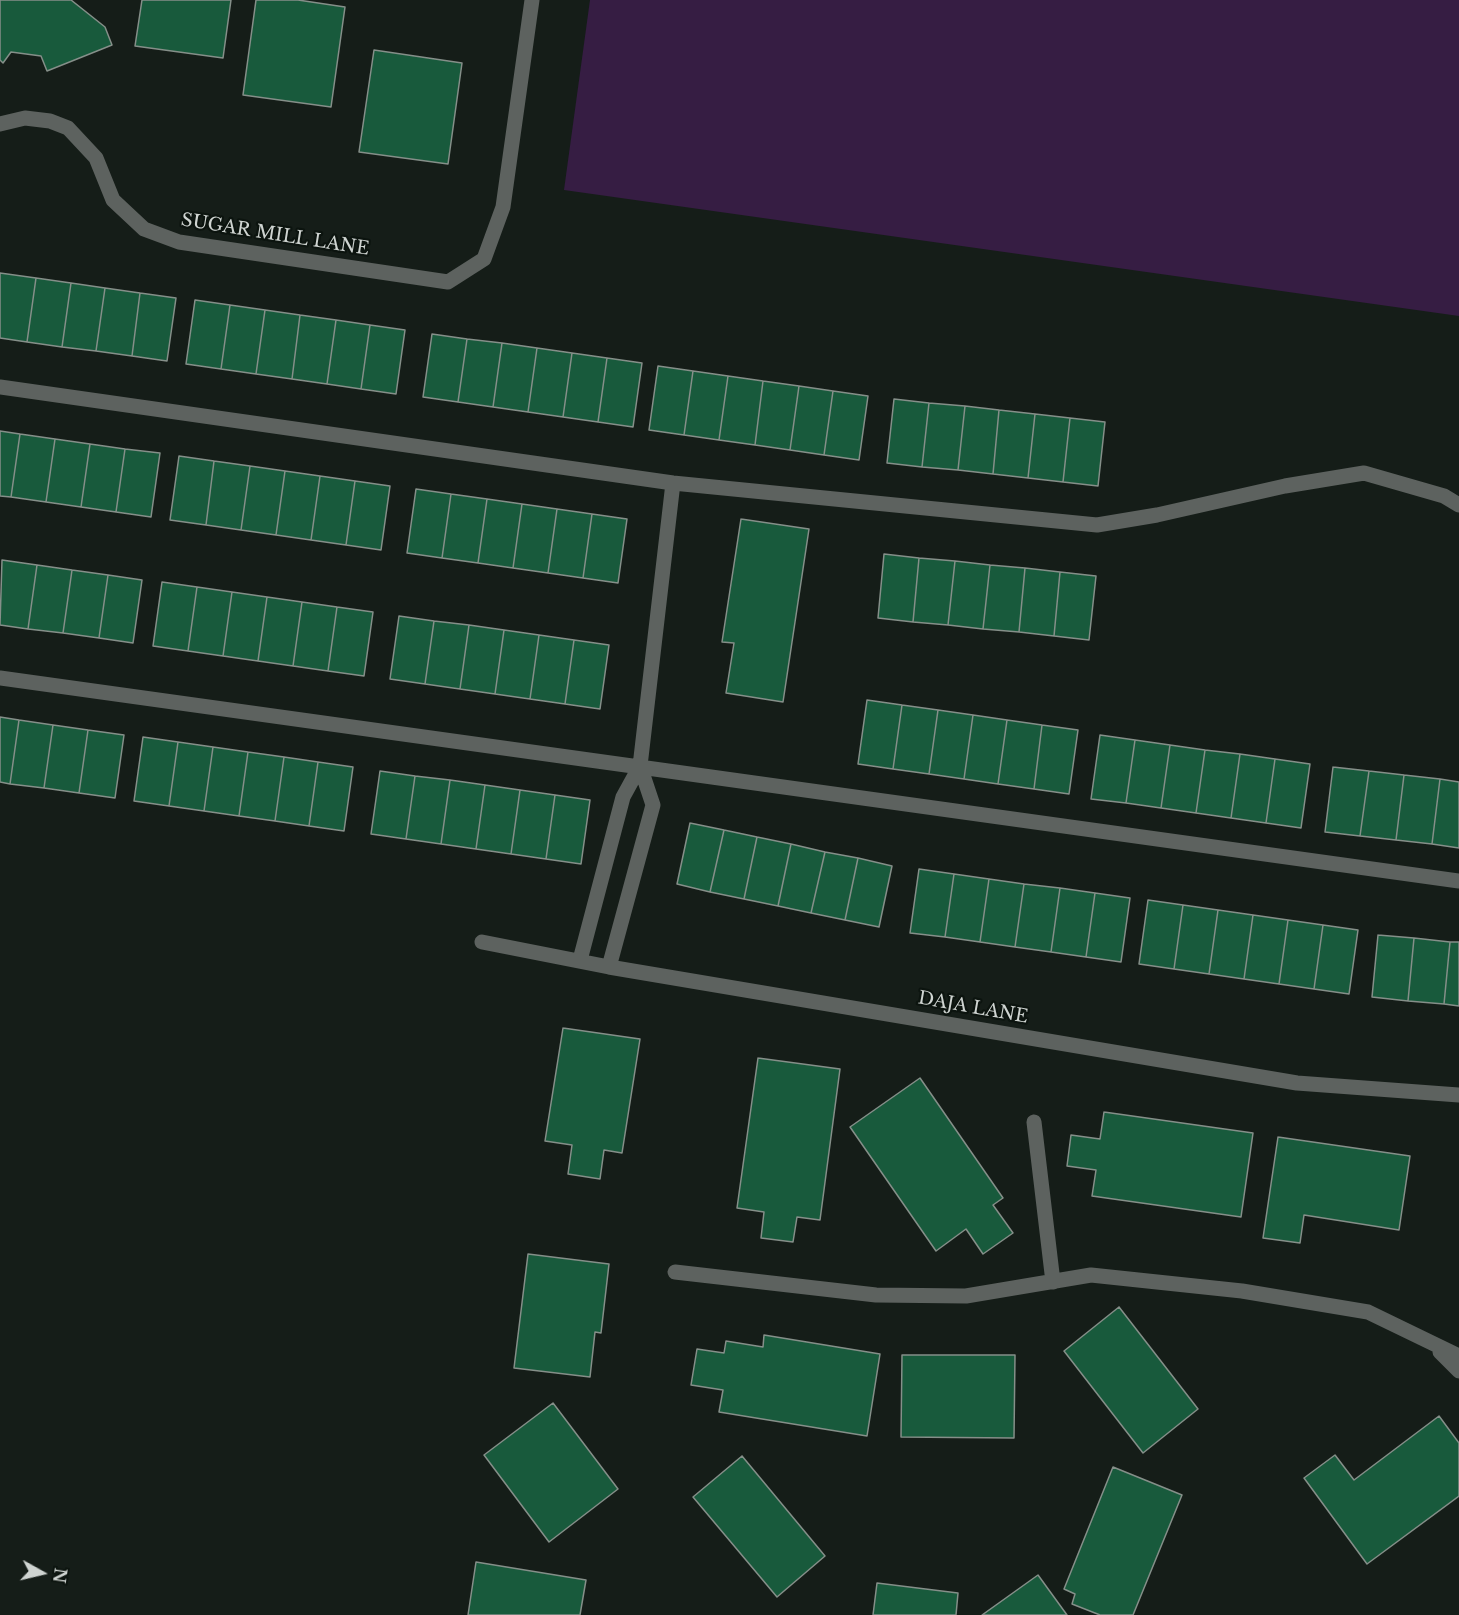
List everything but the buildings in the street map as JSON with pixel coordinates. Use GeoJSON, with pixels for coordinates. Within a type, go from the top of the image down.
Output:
{"type":"FeatureCollection","features":[{"type":"Feature","properties":{"kind":"street","name":"SUGAR MILL LANE"},"geometry":{"type":"LineString","coordinates":[[0,124],[25,117],[50,121],[68,128],[96,158],[113,200],[144,229],[179,242],[448,282],[484,259],[503,207],[532,0]]}},
{"type":"Feature","properties":{"kind":"street"},"geometry":{"type":"LineString","coordinates":[[0,387],[673,483],[1097,525],[1157,515],[1286,486],[1364,473],[1443,496],[1459,505]]}},
{"type":"Feature","properties":{"kind":"street"},"geometry":{"type":"LineString","coordinates":[[580,960],[623,797],[640,766],[673,483]]}},
{"type":"Feature","properties":{"kind":"street"},"geometry":{"type":"LineString","coordinates":[[0,678],[1459,881]]}},
{"type":"Feature","properties":{"kind":"street"},"geometry":{"type":"LineString","coordinates":[[609,967],[652,804],[640,766]]}},
{"type":"Feature","properties":{"kind":"street","name":"DAJA LANE"},"geometry":{"type":"LineString","coordinates":[[482,942],[609,967],[1297,1083],[1459,1095]]}},
{"type":"Feature","properties":{"kind":"street"},"geometry":{"type":"LineString","coordinates":[[1034,1122],[1053,1282]]}},
{"type":"Feature","properties":{"kind":"street"},"geometry":{"type":"LineString","coordinates":[[675,1272],[876,1295],[966,1296],[1091,1275],[1242,1291],[1368,1312],[1459,1356]]}},
{"type":"Feature","properties":{"kind":"street"},"geometry":{"type":"LineString","coordinates":[[1432,1343],[1459,1371]]}},
{"type":"Feature","properties":{"kind":"shaded area"},"geometry":{"type":"Polygon","coordinates":[[[590,0],[1459,0],[1459,316],[564,190],[590,0]]]}}]}
